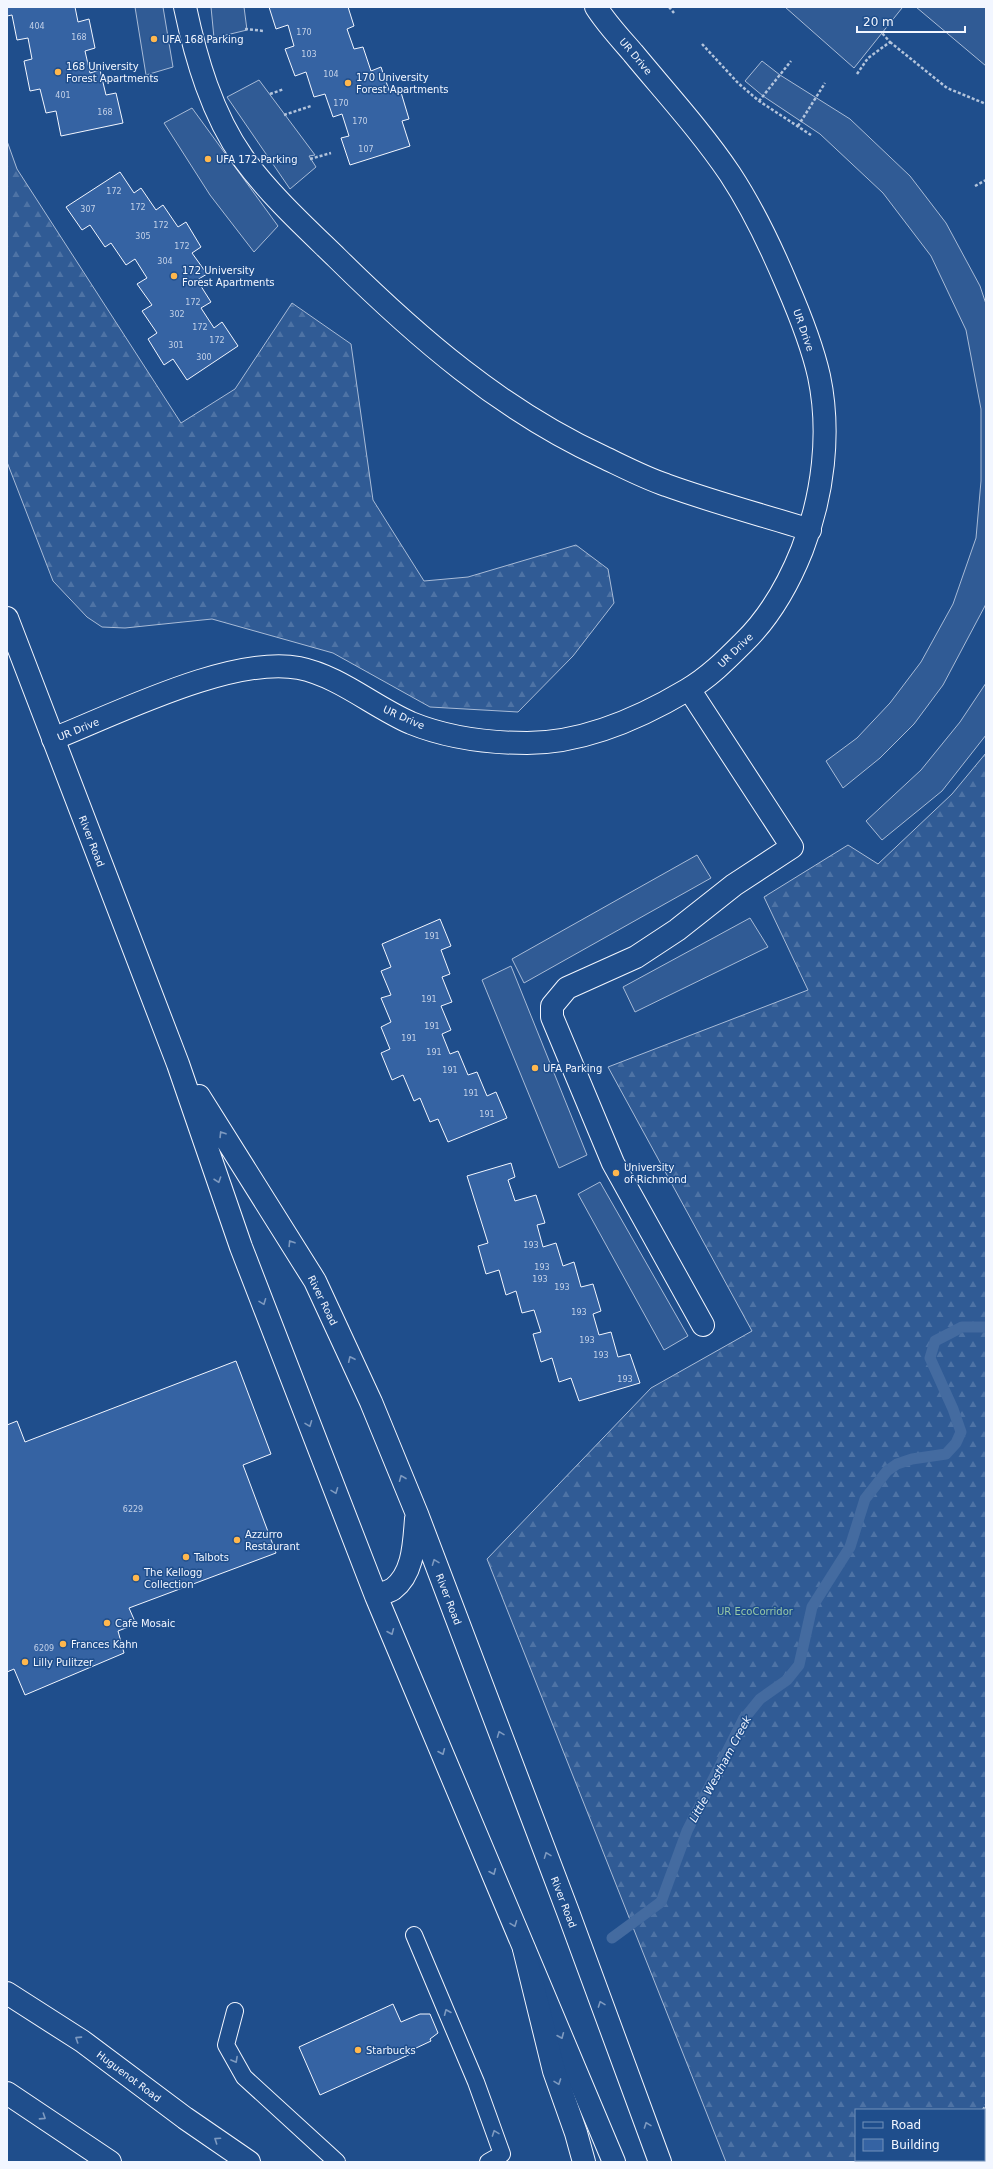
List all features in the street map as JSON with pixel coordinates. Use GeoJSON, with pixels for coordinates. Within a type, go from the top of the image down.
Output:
{"type":"FeatureCollection","features":[{"type":"Feature","properties":{"kind":"main road"},"geometry":{"type":"LineString","coordinates":[[185,7],[191,37],[211,100],[242,157],[279,201],[355,276],[448,360],[498,397],[542,425],[602,456],[665,485],[810,530]]}},
{"type":"Feature","properties":{"kind":"main road","name":"UR Drive"},"geometry":{"type":"LineString","coordinates":[[53,739],[202,680],[250,668],[280,665],[304,669],[325,677],[410,722],[450,735],[493,743],[534,743],[576,737],[637,715],[689,689],[720,666],[749,638],[776,604],[793,574],[810,530],[823,469],[824,426],[819,378],[805,329],[770,244],[731,176],[707,142],[596,7]]}},
{"type":"Feature","properties":{"kind":"main road","name":"River Road"},"geometry":{"type":"LineString","coordinates":[[7,618],[178,1064],[241,1247],[376,1596],[614,2162]]}},
{"type":"Feature","properties":{"kind":"main road"},"geometry":{"type":"LineString","coordinates":[[689,689],[792,847],[734,885],[677,930],[636,957],[567,988],[552,1006],[552,1017],[613,1163],[703,1324]]}},
{"type":"Feature","properties":{"kind":"main road","name":"River Road"},"geometry":{"type":"LineString","coordinates":[[178,1064],[315,1281],[371,1402],[417,1514],[568,1912],[660,2162]]}},
{"type":"Feature","properties":{"kind":"main road"},"geometry":{"type":"LineString","coordinates":[[376,1596],[393,1589],[405,1574],[413,1555],[417,1514]]}},
{"type":"Feature","properties":{"kind":"main road"},"geometry":{"type":"LineString","coordinates":[[524,1949],[554,2071],[576,2133],[584,2162]]}},
{"type":"Feature","properties":{"kind":"main road","name":"Huguenot Road"},"geometry":{"type":"LineString","coordinates":[[7,1993],[82,2041],[185,2118],[249,2162]]}},
{"type":"Feature","properties":{"kind":"main road"},"geometry":{"type":"LineString","coordinates":[[7,2093],[110,2162]]}},
{"type":"Feature","properties":{"kind":"lane"},"geometry":{"type":"LineString","coordinates":[[414,1935],[476,2082],[502,2154],[488,2162]]}},
{"type":"Feature","properties":{"kind":"lane"},"geometry":{"type":"LineString","coordinates":[[235,2010],[226,2045],[244,2077],[337,2162]]}},
{"type":"Feature","properties":{"kind":"path"},"geometry":{"type":"LineString","coordinates":[[669,7],[674,13]]}},
{"type":"Feature","properties":{"kind":"path"},"geometry":{"type":"LineString","coordinates":[[245,29],[264,31]]}},
{"type":"Feature","properties":{"kind":"path"},"geometry":{"type":"LineString","coordinates":[[882,33],[890,42],[947,88],[986,104]]}},
{"type":"Feature","properties":{"kind":"path"},"geometry":{"type":"LineString","coordinates":[[857,74],[868,58],[890,42]]}},
{"type":"Feature","properties":{"kind":"path"},"geometry":{"type":"LineString","coordinates":[[702,44],[738,83],[759,101],[811,135]]}},
{"type":"Feature","properties":{"kind":"path"},"geometry":{"type":"LineString","coordinates":[[759,101],[791,61]]}},
{"type":"Feature","properties":{"kind":"path"},"geometry":{"type":"LineString","coordinates":[[798,126],[825,83]]}},
{"type":"Feature","properties":{"kind":"path"},"geometry":{"type":"LineString","coordinates":[[270,94],[284,89]]}},
{"type":"Feature","properties":{"kind":"path"},"geometry":{"type":"LineString","coordinates":[[284,115],[311,106]]}},
{"type":"Feature","properties":{"kind":"path"},"geometry":{"type":"LineString","coordinates":[[310,159],[331,153]]}},
{"type":"Feature","properties":{"kind":"path"},"geometry":{"type":"LineString","coordinates":[[975,186],[986,180]]}},
{"type":"Feature","properties":{"kind":"shaded area","name":"UFA 168 Parking"},"geometry":{"type":"Polygon","coordinates":[[[135,7],[163,7],[173,67],[146,75],[135,7]]]}},
{"type":"Feature","properties":{"kind":"shaded area"},"geometry":{"type":"Polygon","coordinates":[[[211,7],[244,7],[247,30],[214,38],[211,7]]]}},
{"type":"Feature","properties":{"kind":"shaded area"},"geometry":{"type":"Polygon","coordinates":[[[785,7],[901,7],[902,8],[854,68],[785,7]]]}},
{"type":"Feature","properties":{"kind":"shaded area"},"geometry":{"type":"Polygon","coordinates":[[[916,7],[986,7],[986,66],[916,7]]]}},
{"type":"Feature","properties":{"kind":"shaded area"},"geometry":{"type":"Polygon","coordinates":[[[762,61],[780,75],[850,119],[910,176],[946,223],[980,286],[986,304],[986,604],[943,685],[914,724],[880,758],[843,788],[826,761],[857,738],[890,703],[921,662],[953,604],[976,538],[981,481],[981,409],[966,330],[931,256],[883,193],[820,134],[763,96],[745,81],[762,61]]]}},
{"type":"Feature","properties":{"kind":"shaded area"},"geometry":{"type":"Polygon","coordinates":[[[259,80],[315,155],[309,156],[316,167],[290,189],[227,97],[259,80]]]}},
{"type":"Feature","properties":{"kind":"shaded area","name":"UFA 172 Parking"},"geometry":{"type":"Polygon","coordinates":[[[192,108],[278,226],[254,252],[210,195],[164,123],[192,108]]]}},
{"type":"Feature","properties":{"kind":"shaded area"},"geometry":{"type":"Polygon","coordinates":[[[986,683],[986,735],[942,791],[882,840],[866,821],[921,770],[960,722],[986,683]]]}},
{"type":"Feature","properties":{"kind":"shaded area"},"geometry":{"type":"Polygon","coordinates":[[[697,855],[711,878],[524,983],[512,959],[697,855]]]}},
{"type":"Feature","properties":{"kind":"shaded area"},"geometry":{"type":"Polygon","coordinates":[[[750,918],[768,947],[635,1012],[623,987],[750,918]]]}},
{"type":"Feature","properties":{"kind":"shaded area","name":"UFA Parking"},"geometry":{"type":"Polygon","coordinates":[[[511,966],[587,1155],[559,1168],[482,980],[511,966]]]}},
{"type":"Feature","properties":{"kind":"shaded area"},"geometry":{"type":"Polygon","coordinates":[[[600,1182],[688,1336],[664,1350],[578,1194],[600,1182]]]}},
{"type":"Feature","properties":{"kind":"green space"},"geometry":{"type":"Polygon","coordinates":[[[7,141],[17,169],[181,423],[235,389],[292,303],[351,344],[373,500],[424,581],[468,577],[576,545],[608,569],[614,603],[573,656],[518,712],[430,707],[333,653],[212,619],[125,628],[102,627],[87,617],[53,581],[7,462],[7,141]]]}},
{"type":"Feature","properties":{"kind":"green space","name":"UR EcoCorridor"},"geometry":{"type":"Polygon","coordinates":[[[986,753],[986,2162],[726,2162],[487,1559],[651,1388],[752,1331],[608,1067],[808,990],[764,897],[848,845],[878,864],[952,794],[986,753]]]}},
{"type":"Feature","properties":{"kind":"building","name":"168 University Forest Apartments"},"geometry":{"type":"Polygon","coordinates":[[[7,7],[75,7],[78,22],[89,19],[95,48],[85,51],[90,73],[100,70],[106,95],[116,93],[123,123],[61,136],[56,111],[46,113],[40,89],[30,91],[24,61],[32,59],[28,38],[17,40],[12,15],[7,16],[7,7]]]}},
{"type":"Feature","properties":{"kind":"building","name":"170 University Forest Apartments"},"geometry":{"type":"Polygon","coordinates":[[[269,7],[348,7],[354,26],[347,29],[354,49],[363,47],[371,71],[381,67],[390,93],[400,89],[409,119],[402,121],[410,146],[350,165],[341,138],[349,136],[342,114],[333,117],[325,94],[314,97],[306,72],[295,76],[285,49],[294,46],[288,25],[276,29],[269,7]]]}},
{"type":"Feature","properties":{"kind":"building","name":"172 University Forest Apartments"},"geometry":{"type":"Polygon","coordinates":[[[120,172],[134,193],[141,188],[156,210],[163,205],[178,227],[186,222],[201,247],[192,253],[207,274],[197,280],[211,302],[201,308],[214,328],[222,322],[238,346],[187,380],[173,359],[164,365],[148,339],[157,333],[142,311],[152,305],[137,284],[147,278],[135,259],[126,265],[111,243],[105,247],[90,225],[82,230],[66,207],[120,172]]]}},
{"type":"Feature","properties":{"kind":"building"},"geometry":{"type":"Polygon","coordinates":[[[440,919],[451,946],[441,950],[450,974],[442,977],[452,1002],[441,1006],[451,1030],[442,1034],[450,1054],[458,1051],[468,1075],[477,1072],[487,1096],[496,1092],[507,1118],[448,1142],[438,1119],[430,1122],[420,1098],[414,1101],[403,1075],[392,1080],[381,1053],[390,1049],[381,1027],[391,1022],[381,998],[391,995],[381,971],[391,967],[382,944],[440,919]]]}},
{"type":"Feature","properties":{"kind":"building"},"geometry":{"type":"Polygon","coordinates":[[[511,1163],[515,1177],[508,1180],[515,1201],[536,1195],[545,1223],[537,1225],[543,1247],[556,1243],[563,1266],[574,1262],[581,1287],[593,1284],[601,1311],[593,1314],[599,1335],[611,1332],[618,1357],[630,1354],[640,1383],[579,1401],[571,1378],[559,1382],[552,1358],[541,1362],[533,1334],[541,1332],[534,1310],[522,1313],[516,1291],[506,1295],[499,1270],[486,1274],[478,1246],[488,1243],[467,1176],[511,1163]]]}},
{"type":"Feature","properties":{"kind":"building"},"geometry":{"type":"Polygon","coordinates":[[[236,1361],[271,1454],[243,1465],[276,1553],[129,1608],[136,1624],[118,1631],[124,1653],[25,1695],[14,1669],[7,1672],[7,1425],[17,1421],[25,1442],[236,1361]]]}},
{"type":"Feature","properties":{"kind":"building","name":"Starbucks"},"geometry":{"type":"Polygon","coordinates":[[[393,2004],[401,2022],[420,2014],[430,2014],[438,2033],[430,2039],[431,2041],[414,2049],[415,2052],[320,2095],[299,2047],[393,2004]]]}},
{"type":"Feature","properties":{"kind":"waterway","name":"Little Westham Creek"},"geometry":{"type":"LineString","coordinates":[[612,1938],[661,1902],[687,1831],[743,1720],[760,1699],[787,1680],[799,1665],[812,1607],[850,1547],[865,1499],[887,1471],[897,1464],[912,1459],[946,1454],[956,1443],[961,1432],[953,1409],[930,1358],[935,1341],[962,1327],[986,1327]]}},
{"type":"Feature","properties":{"kind":"place","name":"UFA 168 Parking"},"geometry":{"type":"Point","coordinates":[154,39]}},
{"type":"Feature","properties":{"kind":"place","name":"168 University Forest Apartments"},"geometry":{"type":"Point","coordinates":[58,72]}},
{"type":"Feature","properties":{"kind":"place","name":"170 University Forest Apartments"},"geometry":{"type":"Point","coordinates":[348,83]}},
{"type":"Feature","properties":{"kind":"place","name":"UFA 172 Parking"},"geometry":{"type":"Point","coordinates":[208,159]}},
{"type":"Feature","properties":{"kind":"place","name":"172 University Forest Apartments"},"geometry":{"type":"Point","coordinates":[174,276]}},
{"type":"Feature","properties":{"kind":"place","name":"UFA Parking"},"geometry":{"type":"Point","coordinates":[535,1068]}},
{"type":"Feature","properties":{"kind":"place","name":"University of Richmond"},"geometry":{"type":"Point","coordinates":[616,1173]}},
{"type":"Feature","properties":{"kind":"place","name":"Azzurro Restaurant"},"geometry":{"type":"Point","coordinates":[237,1540]}},
{"type":"Feature","properties":{"kind":"place","name":"Talbots"},"geometry":{"type":"Point","coordinates":[186,1557]}},
{"type":"Feature","properties":{"kind":"place","name":"The Kellogg Collection"},"geometry":{"type":"Point","coordinates":[136,1578]}},
{"type":"Feature","properties":{"kind":"place","name":"Cafe Mosaic"},"geometry":{"type":"Point","coordinates":[107,1623]}},
{"type":"Feature","properties":{"kind":"place","name":"Frances Kahn"},"geometry":{"type":"Point","coordinates":[63,1644]}},
{"type":"Feature","properties":{"kind":"place","name":"Lilly Pulitzer"},"geometry":{"type":"Point","coordinates":[25,1662]}},
{"type":"Feature","properties":{"kind":"place","name":"Starbucks"},"geometry":{"type":"Point","coordinates":[358,2050]}}]}
